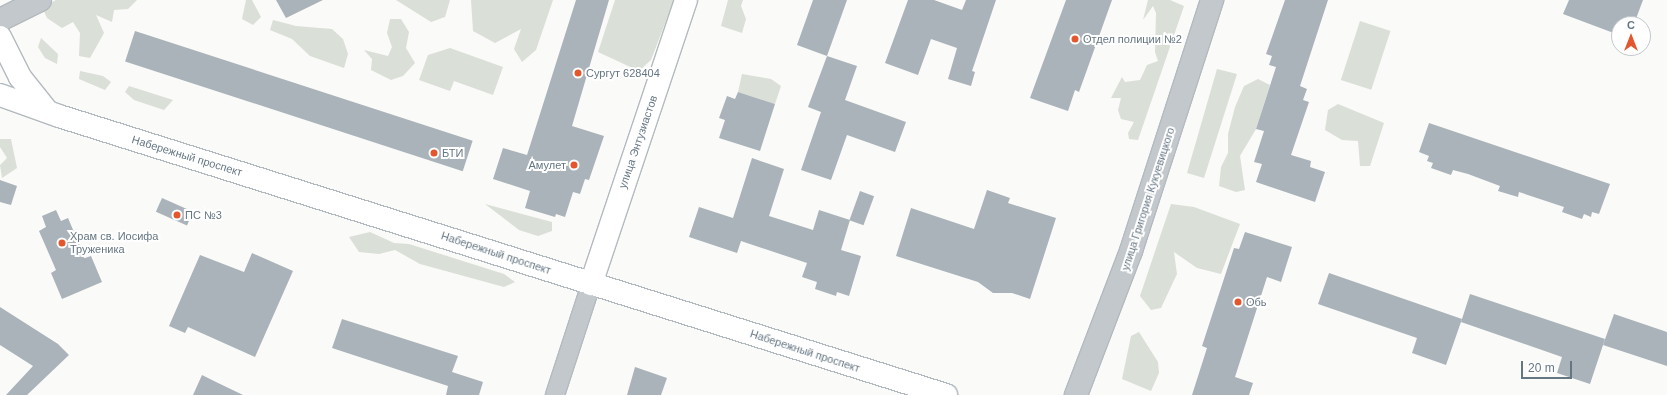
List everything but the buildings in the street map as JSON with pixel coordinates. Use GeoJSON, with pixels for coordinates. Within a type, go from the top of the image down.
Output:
{"type":"FeatureCollection","features":[{"type":"Feature","properties":{"kind":"main road","name":"улица Энтузиастов"},"geometry":{"type":"LineString","coordinates":[[591,284],[686,0]]}},
{"type":"Feature","properties":{"kind":"main road"},"geometry":{"type":"LineString","coordinates":[[0,37],[20,77],[47,111]]}},
{"type":"Feature","properties":{"kind":"main road","name":"Набережный проспект"},"geometry":{"type":"LineString","coordinates":[[0,95],[591,284],[946,395]]}},
{"type":"Feature","properties":{"kind":"street"},"geometry":{"type":"LineString","coordinates":[[0,20],[40,0]]}},
{"type":"Feature","properties":{"kind":"street","name":"улица Григория Кукуевицкого"},"geometry":{"type":"LineString","coordinates":[[1076,395],[1131,251],[1212,0]]}},
{"type":"Feature","properties":{"kind":"street"},"geometry":{"type":"LineString","coordinates":[[555,395],[591,284]]}},
{"type":"Feature","properties":{"kind":"shaded area"},"geometry":{"type":"Polygon","coordinates":[[[56,0],[137,0],[128,9],[114,10],[112,22],[96,15],[104,33],[90,58],[79,56],[80,33],[73,22],[62,28],[47,18],[42,7],[56,0]]]}},
{"type":"Feature","properties":{"kind":"shaded area"},"geometry":{"type":"Polygon","coordinates":[[[246,0],[252,0],[261,17],[253,25],[242,19],[246,0]]]}},
{"type":"Feature","properties":{"kind":"shaded area"},"geometry":{"type":"Polygon","coordinates":[[[396,0],[450,0],[445,17],[431,22],[396,0]]]}},
{"type":"Feature","properties":{"kind":"shaded area"},"geometry":{"type":"Polygon","coordinates":[[[471,0],[553,0],[536,50],[522,62],[514,49],[521,29],[495,43],[473,31],[471,0]]]}},
{"type":"Feature","properties":{"kind":"shaded area"},"geometry":{"type":"Polygon","coordinates":[[[615,0],[674,0],[651,60],[639,71],[598,52],[615,0]]]}},
{"type":"Feature","properties":{"kind":"shaded area"},"geometry":{"type":"Polygon","coordinates":[[[728,0],[743,0],[741,6],[746,19],[742,33],[721,26],[728,0]]]}},
{"type":"Feature","properties":{"kind":"shaded area"},"geometry":{"type":"Polygon","coordinates":[[[1148,0],[1170,0],[1184,6],[1138,140],[1129,139],[1128,133],[1134,122],[1121,119],[1118,110],[1121,98],[1111,98],[1122,77],[1125,82],[1140,80],[1147,65],[1158,61],[1155,52],[1156,13],[1153,6],[1143,20],[1148,0]]]}},
{"type":"Feature","properties":{"kind":"shaded area"},"geometry":{"type":"Polygon","coordinates":[[[390,19],[401,19],[409,32],[406,48],[415,63],[403,76],[391,80],[371,70],[372,59],[364,50],[388,56],[392,47],[387,33],[390,19]]]}},
{"type":"Feature","properties":{"kind":"shaded area"},"geometry":{"type":"Polygon","coordinates":[[[273,20],[296,26],[332,29],[343,39],[348,54],[344,68],[310,56],[292,39],[270,30],[273,20]]]}},
{"type":"Feature","properties":{"kind":"shaded area"},"geometry":{"type":"Polygon","coordinates":[[[1360,21],[1390,31],[1371,90],[1341,80],[1360,21]]]}},
{"type":"Feature","properties":{"kind":"shaded area"},"geometry":{"type":"Polygon","coordinates":[[[41,38],[58,54],[57,64],[45,58],[38,47],[41,38]]]}},
{"type":"Feature","properties":{"kind":"shaded area"},"geometry":{"type":"Polygon","coordinates":[[[450,48],[503,67],[493,95],[454,81],[450,91],[419,80],[428,55],[450,48]]]}},
{"type":"Feature","properties":{"kind":"shaded area"},"geometry":{"type":"Polygon","coordinates":[[[1217,69],[1237,74],[1204,178],[1187,173],[1217,69]]]}},
{"type":"Feature","properties":{"kind":"shaded area"},"geometry":{"type":"Polygon","coordinates":[[[80,71],[103,76],[111,82],[105,90],[79,79],[80,71]]]}},
{"type":"Feature","properties":{"kind":"shaded area"},"geometry":{"type":"Polygon","coordinates":[[[742,74],[771,79],[781,86],[775,104],[738,92],[742,74]]]}},
{"type":"Feature","properties":{"kind":"shaded area"},"geometry":{"type":"Polygon","coordinates":[[[1258,79],[1270,85],[1256,129],[1240,156],[1245,190],[1236,192],[1219,186],[1221,167],[1228,153],[1228,134],[1235,107],[1244,86],[1258,79]]]}},
{"type":"Feature","properties":{"kind":"shaded area"},"geometry":{"type":"Polygon","coordinates":[[[129,86],[173,100],[164,110],[134,100],[125,92],[129,86]]]}},
{"type":"Feature","properties":{"kind":"shaded area"},"geometry":{"type":"Polygon","coordinates":[[[1338,104],[1384,123],[1370,166],[1360,166],[1358,141],[1342,140],[1325,130],[1328,110],[1338,104]]]}},
{"type":"Feature","properties":{"kind":"shaded area"},"geometry":{"type":"Polygon","coordinates":[[[0,139],[11,139],[17,168],[2,178],[0,165],[7,158],[0,147],[0,139]]]}},
{"type":"Feature","properties":{"kind":"shaded area"},"geometry":{"type":"Polygon","coordinates":[[[485,204],[552,222],[552,231],[538,236],[519,230],[485,204]]]}},
{"type":"Feature","properties":{"kind":"shaded area"},"geometry":{"type":"Polygon","coordinates":[[[1171,204],[1194,207],[1240,224],[1221,274],[1197,268],[1174,252],[1177,274],[1161,308],[1151,310],[1140,296],[1171,204]]]}},
{"type":"Feature","properties":{"kind":"shaded area"},"geometry":{"type":"Polygon","coordinates":[[[370,232],[394,243],[409,244],[504,274],[515,282],[504,287],[420,264],[395,250],[379,254],[359,252],[349,237],[370,232]]]}},
{"type":"Feature","properties":{"kind":"shaded area"},"geometry":{"type":"Polygon","coordinates":[[[1139,332],[1158,362],[1159,373],[1151,391],[1122,379],[1131,336],[1139,332]]]}},
{"type":"Feature","properties":{"kind":"place","name":"Отдел полиции №2"},"geometry":{"type":"Point","coordinates":[1075,39]}},
{"type":"Feature","properties":{"kind":"place","name":"Сургут 628404"},"geometry":{"type":"Point","coordinates":[578,73]}},
{"type":"Feature","properties":{"kind":"place","name":"БТИ"},"geometry":{"type":"Point","coordinates":[434,153]}},
{"type":"Feature","properties":{"kind":"place","name":"Амулет"},"geometry":{"type":"Point","coordinates":[574,165]}},
{"type":"Feature","properties":{"kind":"place","name":"ПС №3"},"geometry":{"type":"Point","coordinates":[177,215]}},
{"type":"Feature","properties":{"kind":"place","name":"Храм св. Иосифа Труженика"},"geometry":{"type":"Point","coordinates":[62,243]}},
{"type":"Feature","properties":{"kind":"place","name":"Обь"},"geometry":{"type":"Point","coordinates":[1238,302]}}]}
